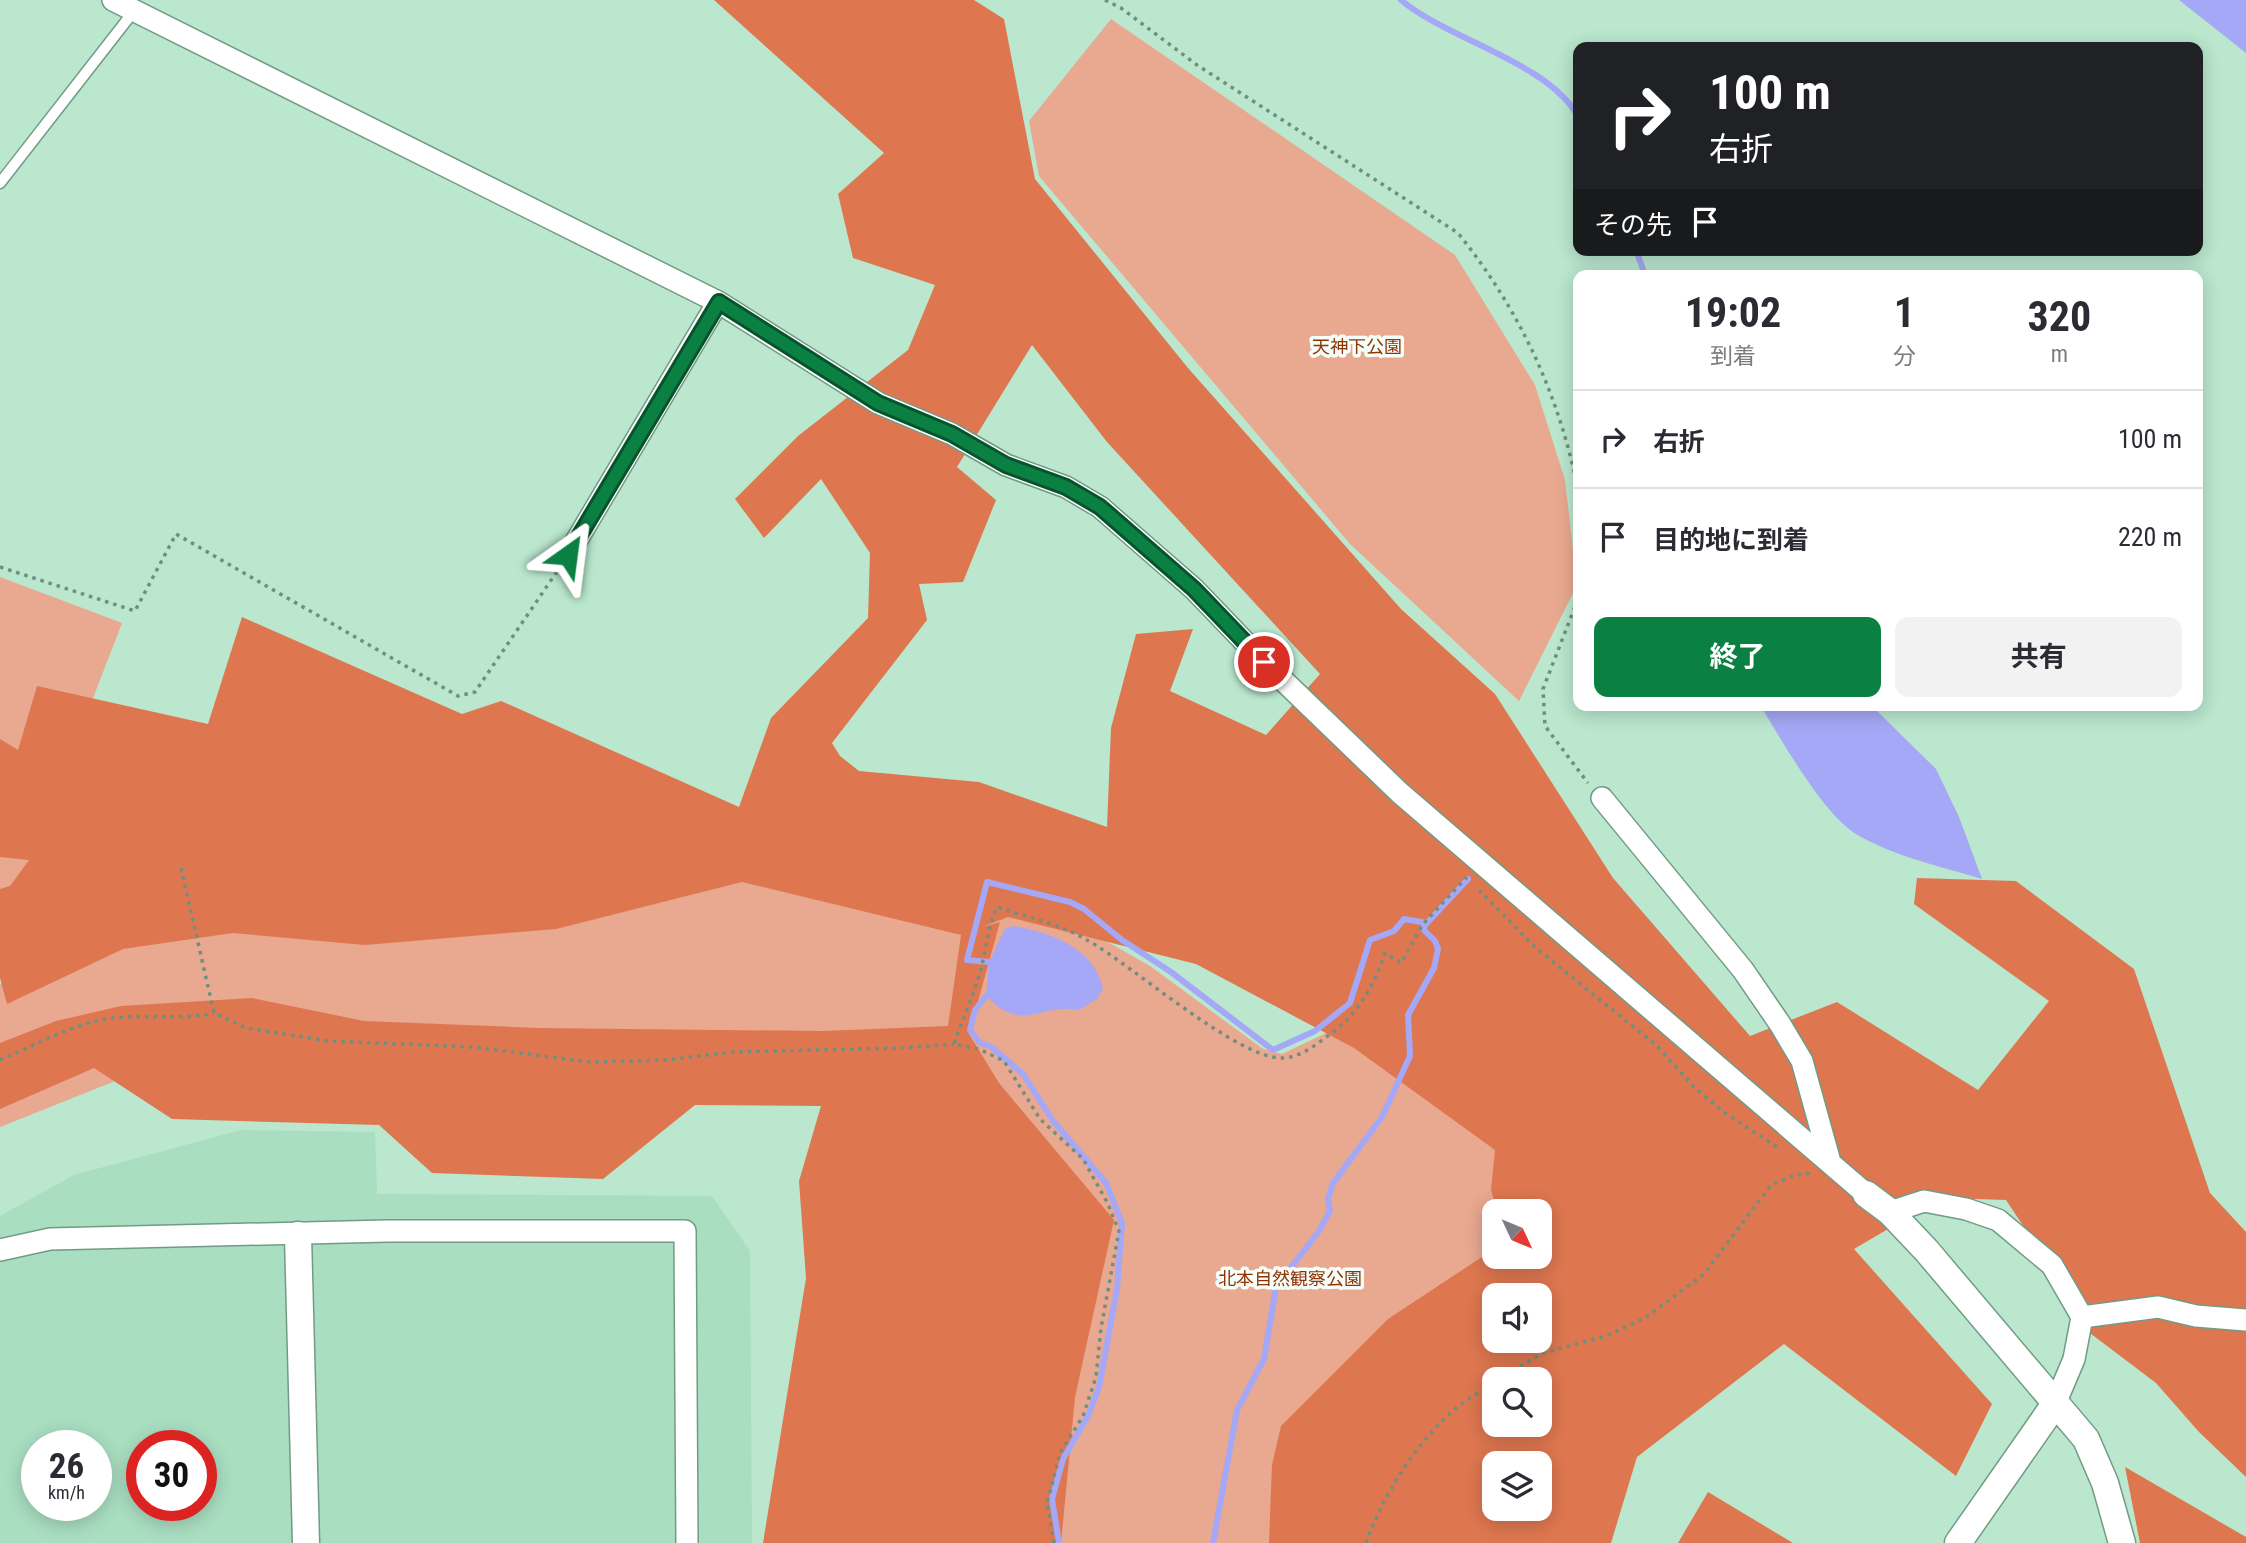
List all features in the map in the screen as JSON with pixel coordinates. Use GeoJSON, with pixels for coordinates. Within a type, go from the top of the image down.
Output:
{"type":"FeatureCollection","features":[{"type":"Feature","properties":{"kind":"street"},"geometry":{"type":"LineString","coordinates":[[113,0],[719,302],[878,403],[952,434],[1006,465],[1066,487],[1100,507],[1194,589],[1264,662],[1400,793],[1827,1167],[1890,1212],[1926,1250],[2086,1439],[2105,1483],[2122,1543]]}},
{"type":"Feature","properties":{"kind":"street"},"geometry":{"type":"LineString","coordinates":[[568,555],[719,302]]}},
{"type":"Feature","properties":{"kind":"street"},"geometry":{"type":"LineString","coordinates":[[1602,798],[1742,970],[1780,1024],[1802,1061],[1827,1167]]}},
{"type":"Feature","properties":{"kind":"street"},"geometry":{"type":"LineString","coordinates":[[1890,1212],[1924,1201],[1966,1209],[1998,1220],[2052,1265],[2082,1317],[2074,1359],[2056,1404],[1958,1543]]}},
{"type":"Feature","properties":{"kind":"street"},"geometry":{"type":"LineString","coordinates":[[0,1250],[50,1239],[387,1231],[685,1231],[687,1543]]}},
{"type":"Feature","properties":{"kind":"street"},"geometry":{"type":"LineString","coordinates":[[298,1235],[306,1543]]}},
{"type":"Feature","properties":{"kind":"street"},"geometry":{"type":"LineString","coordinates":[[2082,1317],[2158,1307],[2196,1316],[2246,1320]]}},
{"type":"Feature","properties":{"kind":"lane"},"geometry":{"type":"LineString","coordinates":[[0,183],[134,10]]}},
{"type":"Feature","properties":{"kind":"path"},"geometry":{"type":"LineString","coordinates":[[1105,0],[1121,8],[1197,65],[1458,233],[1489,272],[1542,366],[1567,435],[1573,465]]}},
{"type":"Feature","properties":{"kind":"path"},"geometry":{"type":"LineString","coordinates":[[0,567],[135,611],[176,534],[458,696],[475,692],[568,555]]}},
{"type":"Feature","properties":{"kind":"path"},"geometry":{"type":"LineString","coordinates":[[1573,612],[1543,689],[1545,726],[1575,769],[1602,798]]}},
{"type":"Feature","properties":{"kind":"path"},"geometry":{"type":"LineString","coordinates":[[181,869],[214,1013]]}},
{"type":"Feature","properties":{"kind":"path"},"geometry":{"type":"LineString","coordinates":[[954,1044],[965,1008],[978,981],[990,924],[997,907],[1054,925],[1087,940],[1232,1039],[1262,1055],[1281,1058],[1295,1056],[1316,1045],[1357,1011],[1378,975],[1385,953],[1401,963],[1423,924],[1466,877],[1468,879]]}},
{"type":"Feature","properties":{"kind":"path"},"geometry":{"type":"LineString","coordinates":[[1477,888],[1536,948],[1657,1046],[1694,1087],[1725,1113],[1788,1154]]}},
{"type":"Feature","properties":{"kind":"path"},"geometry":{"type":"LineString","coordinates":[[0,1060],[103,1019],[140,1015],[191,1018],[214,1013],[246,1028],[328,1041],[473,1047],[590,1062],[667,1060],[731,1052],[954,1044],[979,1049],[1004,1061],[1040,1119],[1083,1159],[1107,1202],[1119,1231],[1101,1328],[1096,1377],[1083,1416],[1060,1453],[1047,1503],[1054,1543]]}},
{"type":"Feature","properties":{"kind":"path"},"geometry":{"type":"LineString","coordinates":[[1519,1367],[1543,1353],[1606,1336],[1645,1318],[1704,1274],[1771,1185],[1794,1175],[1827,1167]]}},
{"type":"Feature","properties":{"kind":"path"},"geometry":{"type":"LineString","coordinates":[[1366,1543],[1382,1503],[1416,1453],[1455,1409],[1482,1390]]}},
{"type":"Feature","properties":{"kind":"shaded area"},"geometry":{"type":"Polygon","coordinates":[[[714,0],[974,0],[1004,19],[1035,179],[1188,368],[1401,609],[1495,694],[1613,878],[1750,1036],[1837,1002],[1978,1090],[2049,1001],[1914,904],[1917,878],[2016,881],[2134,969],[2210,1193],[2246,1232],[2246,1477],[2199,1432],[2156,1383],[2078,1324],[2042,1254],[2006,1200],[1941,1198],[1854,1249],[1992,1404],[1956,1476],[1784,1344],[1637,1457],[1611,1543],[1269,1543],[1272,1465],[1281,1426],[1388,1319],[1482,1257],[1482,1269],[1552,1269],[1552,1199],[1494,1199],[1491,1190],[1495,1150],[1354,1048],[1196,964],[1008,917],[982,927],[1000,922],[969,1034],[999,1083],[1114,1220],[1075,1397],[1061,1543],[763,1543],[806,1278],[799,1181],[821,1106],[695,1105],[603,1179],[432,1173],[379,1125],[172,1119],[94,1068],[0,1109],[0,1043],[56,1021],[121,1006],[252,998],[364,1021],[539,1028],[823,1031],[948,1026],[961,935],[742,882],[556,929],[365,945],[233,933],[123,949],[7,1004],[0,978],[0,889],[10,886],[29,860],[0,857],[0,739],[18,750],[37,686],[208,724],[242,617],[462,714],[501,701],[739,807],[771,718],[868,618],[870,553],[821,479],[764,538],[735,499],[798,436],[908,350],[935,285],[853,258],[838,194],[884,153],[714,0]],[[1032,345],[957,467],[996,500],[963,582],[919,584],[927,620],[832,743],[840,756],[859,771],[979,782],[1107,827],[1111,728],[1136,634],[1193,629],[1170,691],[1266,735],[1320,674],[1107,442],[1032,345]]]}},
{"type":"Feature","properties":{"kind":"shaded area"},"geometry":{"type":"Polygon","coordinates":[[[241,1130],[375,1132],[377,1194],[712,1196],[750,1251],[752,1543],[0,1543],[0,1216],[74,1175],[241,1130]]]}},
{"type":"Feature","properties":{"kind":"shaded area"},"geometry":{"type":"Polygon","coordinates":[[[2125,1467],[2246,1537],[2246,1543],[2140,1543],[2125,1467]]]}},
{"type":"Feature","properties":{"kind":"shaded area"},"geometry":{"type":"Polygon","coordinates":[[[1708,1492],[1793,1543],[1678,1543],[1708,1492]]]}},
{"type":"Feature","properties":{"kind":"green space","name":"天神下公園"},"geometry":{"type":"Polygon","coordinates":[[[1111,19],[1455,255],[1535,385],[1565,480],[1573,550],[1573,593],[1519,701],[1350,544],[1039,176],[1029,121],[1111,19]]]}},
{"type":"Feature","properties":{"kind":"green space"},"geometry":{"type":"Polygon","coordinates":[[[0,577],[122,623],[76,742],[181,868],[0,910],[0,577]]]}},
{"type":"Feature","properties":{"kind":"green space","name":"北本自然観察公園"},"geometry":{"type":"Polygon","coordinates":[[[682,843],[1062,916],[1150,966],[1263,1049],[1282,1054],[1324,1034],[1352,1010],[1725,1234],[1552,1335],[1552,1283],[1482,1283],[1482,1353],[1521,1353],[1501,1367],[1482,1367],[1482,1381],[1459,1398],[1361,1543],[1036,1543],[971,1067],[125,1077],[0,1127],[0,984],[248,869],[682,843]]]}},
{"type":"Feature","properties":{"kind":"water"},"geometry":{"type":"Polygon","coordinates":[[[2179,0],[2246,0],[2246,53],[2179,0]]]}},
{"type":"Feature","properties":{"kind":"water"},"geometry":{"type":"Polygon","coordinates":[[[1764,711],[1877,711],[1936,769],[1959,817],[1982,879],[1886,849],[1856,834],[1830,810],[1804,775],[1764,711]]]}},
{"type":"Feature","properties":{"kind":"water"},"geometry":{"type":"Polygon","coordinates":[[[1013,926],[1056,938],[1081,953],[1091,963],[1103,989],[1097,999],[1079,1010],[1053,1010],[1021,1015],[1011,1014],[986,996],[989,962],[1005,929],[1013,926]]]}},
{"type":"Feature","properties":{"kind":"waterway"},"geometry":{"type":"LineString","coordinates":[[1401,0],[1421,15],[1544,80],[1573,110]]}},
{"type":"Feature","properties":{"kind":"waterway"},"geometry":{"type":"LineString","coordinates":[[1638,256],[1643,270]]}},
{"type":"Feature","properties":{"kind":"waterway"},"geometry":{"type":"LineString","coordinates":[[989,962],[967,960],[987,882],[1070,902],[1084,909],[1122,940],[1171,972],[1273,1050],[1315,1031],[1350,1003],[1370,940],[1394,931],[1404,919],[1427,923],[1468,879]]}},
{"type":"Feature","properties":{"kind":"waterway"},"geometry":{"type":"LineString","coordinates":[[1213,1543],[1237,1410],[1264,1359],[1276,1287],[1319,1231],[1330,1211],[1328,1199],[1333,1183],[1382,1117],[1410,1056],[1408,1015],[1434,968],[1438,949],[1435,941],[1423,929],[1426,924]]}},
{"type":"Feature","properties":{"kind":"waterway"},"geometry":{"type":"LineString","coordinates":[[986,996],[975,1010],[970,1030],[980,1043],[990,1046],[1023,1074],[1053,1121],[1106,1183],[1122,1223],[1117,1289],[1099,1387],[1088,1416],[1063,1459],[1052,1499],[1059,1543]]}},
{"type":"Feature","properties":{"kind":"route"},"geometry":{"type":"LineString","coordinates":[[568,555],[719,302],[878,403],[952,434],[1006,465],[1066,487],[1100,507],[1194,589],[1264,662]]}}]}
